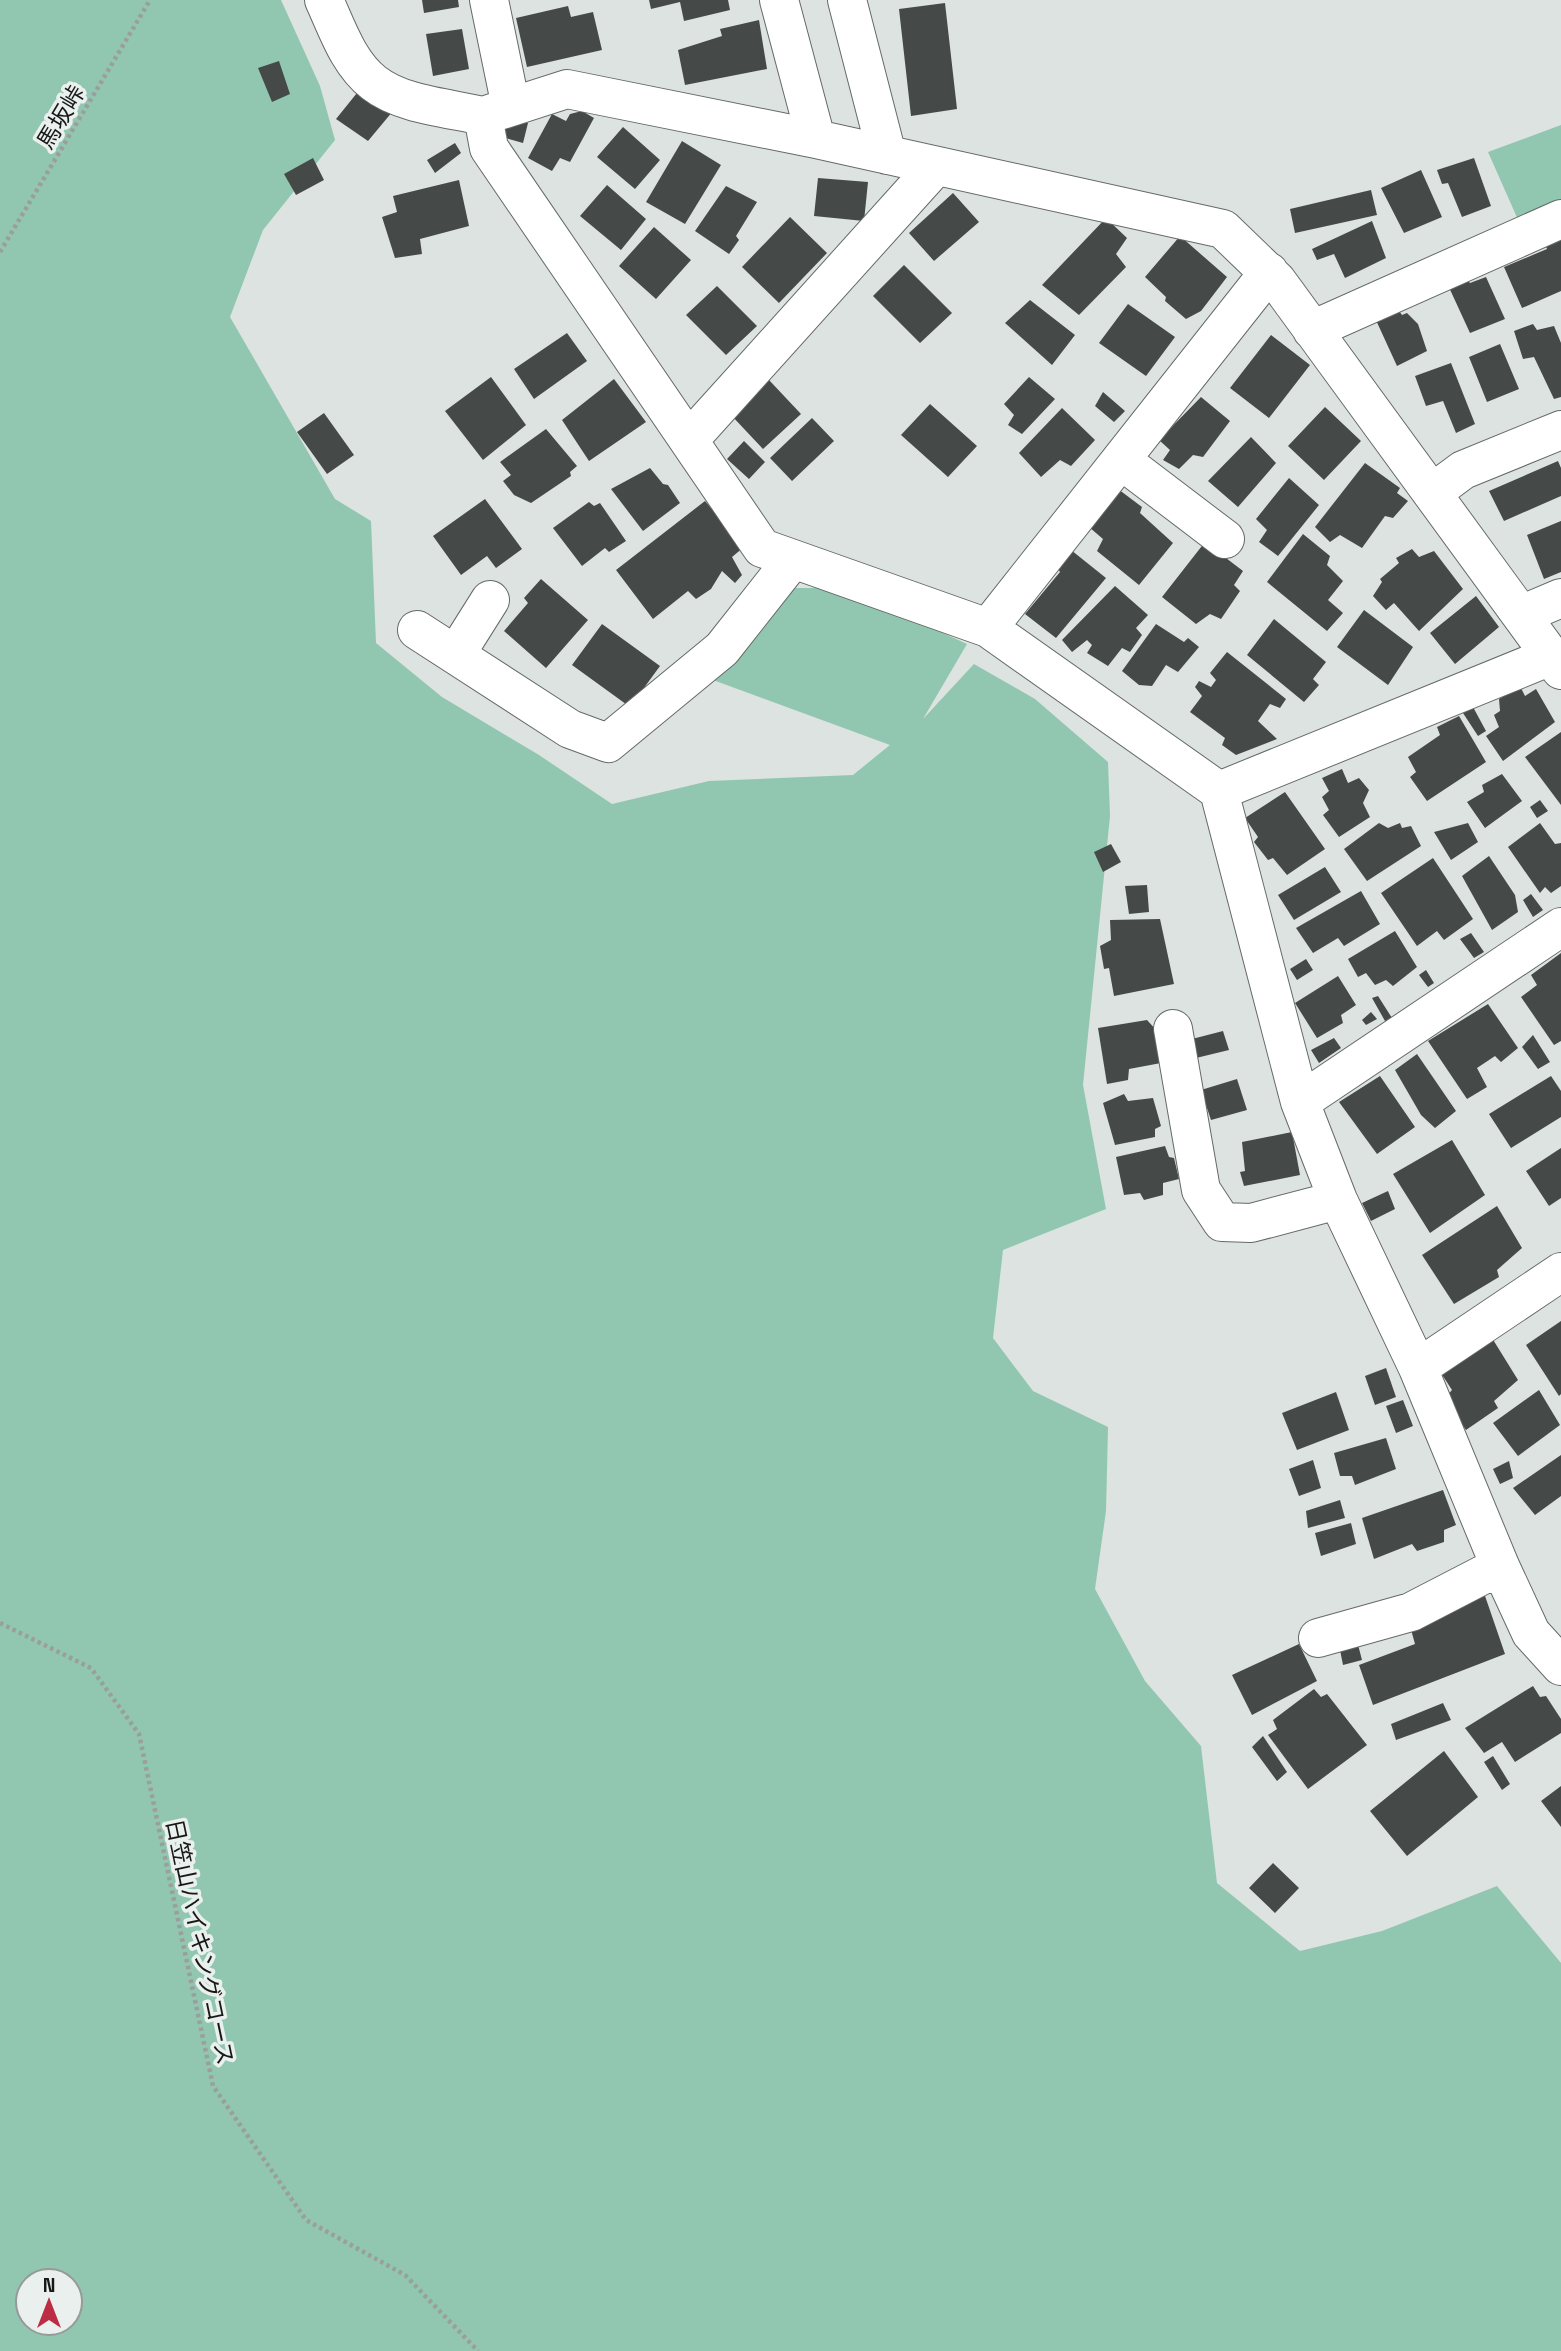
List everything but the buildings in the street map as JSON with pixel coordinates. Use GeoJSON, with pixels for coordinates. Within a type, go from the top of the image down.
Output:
{"type":"FeatureCollection","features":[{"type":"Feature","properties":{"kind":"street"},"geometry":{"type":"LineString","coordinates":[[324,0],[348,52],[374,83],[411,99],[497,111],[567,89],[816,139],[1223,229],[1269,272],[1556,663],[1219,791]]}},
{"type":"Feature","properties":{"kind":"street"},"geometry":{"type":"LineString","coordinates":[[489,0],[497,111],[489,148],[762,548],[988,628],[1219,791],[1300,1102],[1338,1200],[1418,1368],[1500,1566],[1531,1633],[1561,1667]]}},
{"type":"Feature","properties":{"kind":"street"},"geometry":{"type":"LineString","coordinates":[[779,0],[816,139]]}},
{"type":"Feature","properties":{"kind":"street"},"geometry":{"type":"LineString","coordinates":[[847,0],[887,155]]}},
{"type":"Feature","properties":{"kind":"street"},"geometry":{"type":"LineString","coordinates":[[689,440],[936,166]]}},
{"type":"Feature","properties":{"kind":"street"},"geometry":{"type":"LineString","coordinates":[[1312,330],[1561,219]]}},
{"type":"Feature","properties":{"kind":"street"},"geometry":{"type":"LineString","coordinates":[[988,628],[1269,272]]}},
{"type":"Feature","properties":{"kind":"street"},"geometry":{"type":"LineString","coordinates":[[1432,493],[1463,470],[1561,429]]}},
{"type":"Feature","properties":{"kind":"street"},"geometry":{"type":"LineString","coordinates":[[1121,460],[1225,539]]}},
{"type":"Feature","properties":{"kind":"street"},"geometry":{"type":"LineString","coordinates":[[418,630],[570,729],[608,743],[722,649],[793,559]]}},
{"type":"Feature","properties":{"kind":"street"},"geometry":{"type":"LineString","coordinates":[[1521,615],[1561,598]]}},
{"type":"Feature","properties":{"kind":"street"},"geometry":{"type":"LineString","coordinates":[[456,654],[490,600]]}},
{"type":"Feature","properties":{"kind":"street"},"geometry":{"type":"LineString","coordinates":[[1300,1102],[1561,927]]}},
{"type":"Feature","properties":{"kind":"street"},"geometry":{"type":"LineString","coordinates":[[1173,1029],[1201,1190],[1222,1222],[1251,1223],[1338,1200]]}},
{"type":"Feature","properties":{"kind":"street"},"geometry":{"type":"LineString","coordinates":[[1418,1368],[1561,1272]]}},
{"type":"Feature","properties":{"kind":"street"},"geometry":{"type":"LineString","coordinates":[[1318,1638],[1411,1612],[1500,1566]]}},
{"type":"Feature","properties":{"kind":"path","name":"馬坂峠"},"geometry":{"type":"LineString","coordinates":[[0,252],[150,0]]}},
{"type":"Feature","properties":{"kind":"path","name":"日笠山ハイキングコース"},"geometry":{"type":"LineString","coordinates":[[0,1623],[91,1668],[139,1734],[213,2086],[306,2220],[405,2275],[478,2351]]}},
{"type":"Feature","properties":{"kind":"green space"},"geometry":{"type":"Polygon","coordinates":[[[0,0],[281,0],[320,86],[335,140],[263,230],[230,317],[335,499],[371,521],[376,643],[442,697],[539,755],[612,804],[709,781],[853,775],[890,745],[713,680],[760,610],[796,588],[824,588],[893,610],[967,644],[923,719],[974,664],[1035,699],[1108,762],[1110,816],[1083,1085],[1106,1209],[1003,1250],[993,1338],[1033,1391],[1108,1427],[1106,1511],[1095,1589],[1145,1681],[1201,1746],[1217,1883],[1300,1951],[1382,1931],[1497,1886],[1561,1963],[1561,2351],[0,2351],[0,0]]]}},
{"type":"Feature","properties":{"kind":"green space"},"geometry":{"type":"Polygon","coordinates":[[[1561,125],[1561,202],[1519,222],[1488,152],[1561,125]]]}}]}
